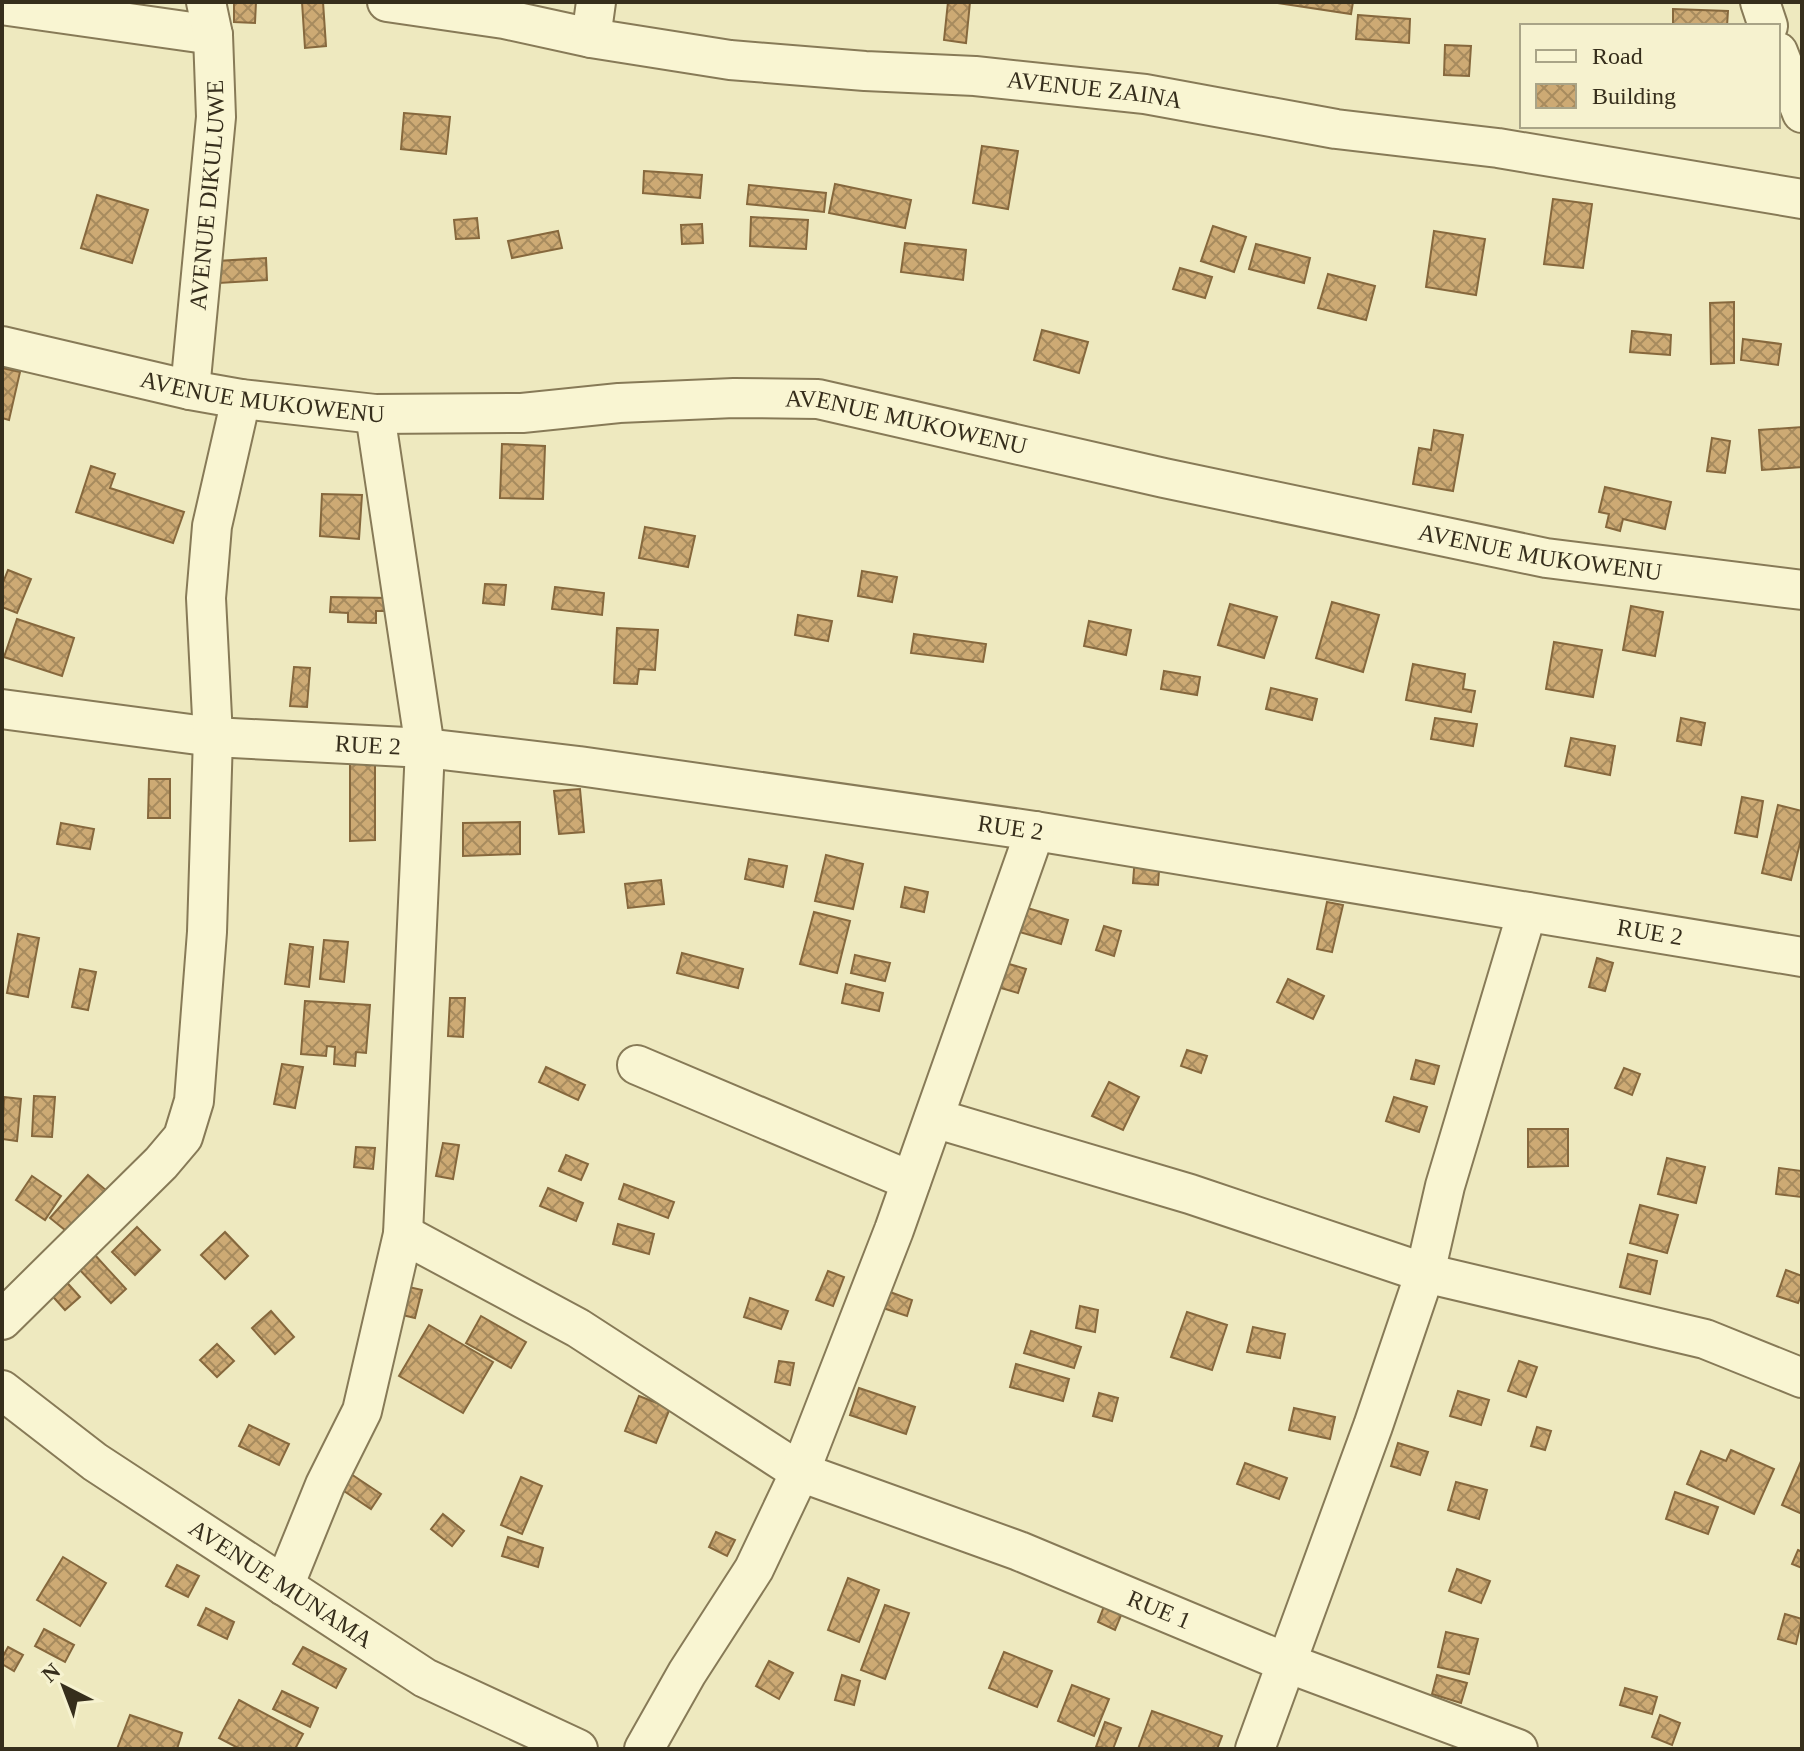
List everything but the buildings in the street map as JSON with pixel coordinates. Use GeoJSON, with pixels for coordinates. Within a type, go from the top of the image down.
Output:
{"type":"FeatureCollection","features":[{"type":"Feature","properties":{"kind":"street","name":"AVENUE ZAINA"},"geometry":{"type":"LineString","coordinates":[[387,2],[504,19],[593,20],[730,60],[975,76],[1145,94],[1336,129],[1498,148],[1802,199]]}},
{"type":"Feature","properties":{"kind":"street"},"geometry":{"type":"LineString","coordinates":[[1760,2],[1767,24]]}},
{"type":"Feature","properties":{"kind":"street"},"geometry":{"type":"LineString","coordinates":[[2,5],[210,19]]}},
{"type":"Feature","properties":{"kind":"street","name":"AVENUE DIKULUWE"},"geometry":{"type":"LineString","coordinates":[[190,390],[216,117],[210,19]]}},
{"type":"Feature","properties":{"kind":"street"},"geometry":{"type":"LineString","coordinates":[[1780,57],[1802,113]]}},
{"type":"Feature","properties":{"kind":"street","name":"AVENUE MUKOWENU"},"geometry":{"type":"LineString","coordinates":[[2,346],[190,390],[375,414],[522,413],[619,403],[734,398],[818,399],[1164,478],[1546,558],[1802,590]]}},
{"type":"Feature","properties":{"kind":"street"},"geometry":{"type":"LineString","coordinates":[[2,1320],[161,1163],[183,1137],[194,1101],[204,978],[213,737],[206,598],[212,526],[241,399]]}},
{"type":"Feature","properties":{"kind":"street"},"geometry":{"type":"LineString","coordinates":[[284,1586],[325,1485],[362,1411],[403,1234],[425,748],[375,414]]}},
{"type":"Feature","properties":{"kind":"street","name":"RUE 2"},"geometry":{"type":"LineString","coordinates":[[2,709],[213,737],[425,748],[579,766],[1035,831],[1802,957]]}},
{"type":"Feature","properties":{"kind":"street"},"geometry":{"type":"LineString","coordinates":[[644,1749],[687,1673],[754,1569],[800,1472],[911,1181],[1035,831]]}},
{"type":"Feature","properties":{"kind":"street"},"geometry":{"type":"LineString","coordinates":[[1255,1749],[1373,1426],[1425,1273],[1445,1186],[1527,912]]}},
{"type":"Feature","properties":{"kind":"street"},"geometry":{"type":"LineString","coordinates":[[637,1065],[911,1181]]}},
{"type":"Feature","properties":{"kind":"street"},"geometry":{"type":"LineString","coordinates":[[934,1118],[1190,1194],[1425,1273],[1705,1339],[1802,1378]]}},
{"type":"Feature","properties":{"kind":"street","name":"RUE 1"},"geometry":{"type":"LineString","coordinates":[[403,1234],[578,1328],[800,1472],[1019,1551],[1287,1663],[1518,1749]]}},
{"type":"Feature","properties":{"kind":"street","name":"AVENUE MUNAMA"},"geometry":{"type":"LineString","coordinates":[[2,1390],[95,1462],[425,1678],[578,1749]]}}]}
